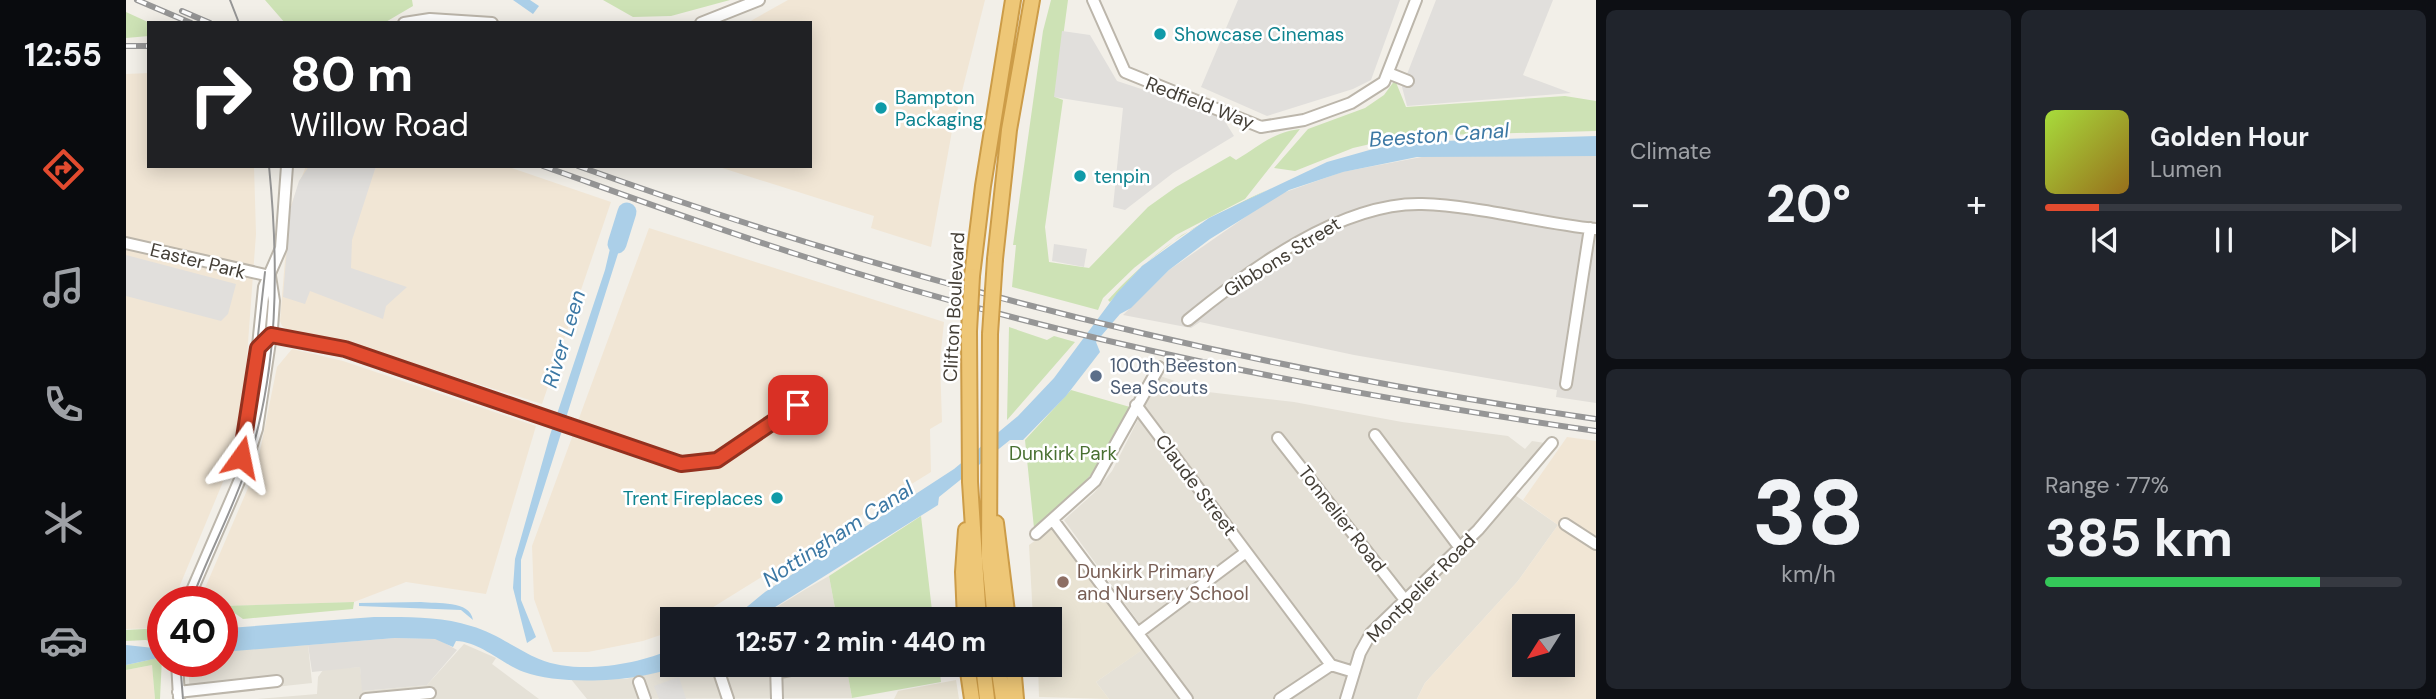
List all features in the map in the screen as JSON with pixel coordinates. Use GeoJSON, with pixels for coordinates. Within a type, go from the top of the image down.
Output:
{"type":"FeatureCollection","features":[{"type":"Feature","properties":{"kind":"highway","name":"Clifton Boulevard"},"geometry":{"type":"LineString","coordinates":[[978,607],[970,482],[969,331],[974,255],[1013,0]]}},
{"type":"Feature","properties":{"kind":"highway","name":"Clifton Boulevard"},"geometry":{"type":"LineString","coordinates":[[994,607],[989,558],[990,334],[1009,130],[1032,0]]}},
{"type":"Feature","properties":{"kind":"highway"},"geometry":{"type":"LineString","coordinates":[[989,474],[1006,607]]}},
{"type":"Feature","properties":{"kind":"highway"},"geometry":{"type":"LineString","coordinates":[[964,607],[962,572],[970,482]]}},
{"type":"Feature","properties":{"kind":"highway"},"geometry":{"type":"LineString","coordinates":[[969,677],[972,699]]}},
{"type":"Feature","properties":{"kind":"highway"},"geometry":{"type":"LineString","coordinates":[[984,677],[987,699]]}},
{"type":"Feature","properties":{"kind":"highway"},"geometry":{"type":"LineString","coordinates":[[1000,677],[1003,699]]}},
{"type":"Feature","properties":{"kind":"highway"},"geometry":{"type":"LineString","coordinates":[[1014,677],[1016,699]]}},
{"type":"Feature","properties":{"kind":"street"},"geometry":{"type":"LineString","coordinates":[[706,21],[759,0]]}},
{"type":"Feature","properties":{"kind":"street","name":"Redfield Way"},"geometry":{"type":"LineString","coordinates":[[1093,0],[1125,72],[1148,84],[1261,127],[1304,120],[1351,103],[1384,82],[1416,0]]}},
{"type":"Feature","properties":{"kind":"street"},"geometry":{"type":"LineString","coordinates":[[417,21],[461,21]]}},
{"type":"Feature","properties":{"kind":"street"},"geometry":{"type":"LineString","coordinates":[[1388,73],[1408,81]]}},
{"type":"Feature","properties":{"kind":"street"},"geometry":{"type":"LineString","coordinates":[[232,498],[248,426],[264,287],[281,248],[287,168]]}},
{"type":"Feature","properties":{"kind":"street","name":"Gibbons Street"},"geometry":{"type":"LineString","coordinates":[[1188,320],[1305,239],[1350,216],[1383,207],[1437,205],[1593,228]]}},
{"type":"Feature","properties":{"kind":"street"},"geometry":{"type":"LineString","coordinates":[[1566,384],[1593,228]]}},
{"type":"Feature","properties":{"kind":"street","name":"Easter Park"},"geometry":{"type":"LineString","coordinates":[[126,243],[270,276]]}},
{"type":"Feature","properties":{"kind":"street"},"geometry":{"type":"LineString","coordinates":[[194,586],[232,498],[257,429],[274,301],[270,276]]}},
{"type":"Feature","properties":{"kind":"street"},"geometry":{"type":"LineString","coordinates":[[258,348],[271,335]]}},
{"type":"Feature","properties":{"kind":"street"},"geometry":{"type":"LineString","coordinates":[[271,335],[345,349],[668,461],[690,465],[727,454],[798,405]]}},
{"type":"Feature","properties":{"kind":"street"},"geometry":{"type":"LineString","coordinates":[[1036,534],[1095,481],[1159,367]]}},
{"type":"Feature","properties":{"kind":"street"},"geometry":{"type":"LineString","coordinates":[[785,387],[808,420]]}},
{"type":"Feature","properties":{"kind":"street","name":"Claude Street"},"geometry":{"type":"LineString","coordinates":[[1136,405],[1331,665]]}},
{"type":"Feature","properties":{"kind":"street"},"geometry":{"type":"LineString","coordinates":[[1375,435],[1460,548]]}},
{"type":"Feature","properties":{"kind":"street","name":"Tonnelier Road"},"geometry":{"type":"LineString","coordinates":[[1279,438],[1405,600]]}},
{"type":"Feature","properties":{"kind":"street","name":"Montpelier Road"},"geometry":{"type":"LineString","coordinates":[[1346,699],[1371,633],[1460,548],[1552,443]]}},
{"type":"Feature","properties":{"kind":"street"},"geometry":{"type":"LineString","coordinates":[[1053,520],[1186,699]]}},
{"type":"Feature","properties":{"kind":"street"},"geometry":{"type":"LineString","coordinates":[[1565,524],[1596,544]]}},
{"type":"Feature","properties":{"kind":"street"},"geometry":{"type":"LineString","coordinates":[[1138,633],[1246,552]]}},
{"type":"Feature","properties":{"kind":"street"},"geometry":{"type":"LineString","coordinates":[[1280,699],[1331,665],[1354,672]]}},
{"type":"Feature","properties":{"kind":"street"},"geometry":{"type":"LineString","coordinates":[[178,677],[179,696],[268,680]]}},
{"type":"Feature","properties":{"kind":"street"},"geometry":{"type":"LineString","coordinates":[[721,677],[728,699]]}},
{"type":"Feature","properties":{"kind":"street"},"geometry":{"type":"LineString","coordinates":[[776,677],[777,699]]}},
{"type":"Feature","properties":{"kind":"street"},"geometry":{"type":"LineString","coordinates":[[639,682],[645,699]]}},
{"type":"Feature","properties":{"kind":"street"},"geometry":{"type":"LineString","coordinates":[[366,699],[415,697],[429,693]]}},
{"type":"Feature","properties":{"kind":"shaded area"},"geometry":{"type":"Polygon","coordinates":[[[788,0],[985,0],[952,131],[931,247],[871,228],[874,216],[722,168],[812,168],[812,21],[751,21],[788,0]]]}},
{"type":"Feature","properties":{"kind":"shaded area"},"geometry":{"type":"Polygon","coordinates":[[[1238,0],[1400,0],[1371,80],[1353,89],[1267,116],[1201,87],[1238,0]]]}},
{"type":"Feature","properties":{"kind":"shaded area"},"geometry":{"type":"Polygon","coordinates":[[[1436,0],[1553,0],[1523,75],[1571,93],[1407,106],[1402,87],[1436,0]]]}},
{"type":"Feature","properties":{"kind":"shaded area"},"geometry":{"type":"Polygon","coordinates":[[[1062,31],[1090,35],[1117,81],[1221,115],[1234,136],[1173,173],[1125,210],[1113,207],[1123,108],[1054,97],[1062,31]]]}},
{"type":"Feature","properties":{"kind":"shaded area"},"geometry":{"type":"Polygon","coordinates":[[[147,73],[147,168],[254,168],[256,234],[244,397],[225,477],[180,586],[147,586],[147,628],[126,629],[126,74],[147,73]]]}},
{"type":"Feature","properties":{"kind":"shaded area"},"geometry":{"type":"Polygon","coordinates":[[[1427,156],[1596,156],[1596,403],[1556,397],[1557,390],[1354,355],[1200,322],[1191,328],[1123,315],[1169,270],[1277,195],[1342,172],[1427,156]]]}},
{"type":"Feature","properties":{"kind":"shaded area"},"geometry":{"type":"Polygon","coordinates":[[[305,168],[512,168],[611,202],[542,404],[348,343],[290,331],[282,326],[280,321],[289,210],[305,168]]]}},
{"type":"Feature","properties":{"kind":"shaded area"},"geometry":{"type":"Polygon","coordinates":[[[308,168],[375,168],[352,240],[351,268],[407,287],[386,306],[383,319],[310,291],[305,304],[283,297],[290,210],[299,181],[308,168]]]}},
{"type":"Feature","properties":{"kind":"shaded area"},"geometry":{"type":"Polygon","coordinates":[[[649,228],[944,322],[940,361],[942,422],[930,429],[931,472],[713,607],[660,607],[660,635],[588,652],[553,652],[534,599],[532,546],[649,228]]]}},
{"type":"Feature","properties":{"kind":"shaded area"},"geometry":{"type":"Polygon","coordinates":[[[1054,244],[1087,249],[1084,267],[1052,261],[1054,244]]]}},
{"type":"Feature","properties":{"kind":"shaded area"},"geometry":{"type":"Polygon","coordinates":[[[126,255],[236,284],[228,314],[221,321],[126,296],[126,255]]]}},
{"type":"Feature","properties":{"kind":"shaded area"},"geometry":{"type":"Polygon","coordinates":[[[292,349],[343,361],[536,426],[486,594],[406,582],[354,602],[238,606],[238,586],[206,586],[248,488],[260,451],[277,367],[292,349]]]}},
{"type":"Feature","properties":{"kind":"shaded area"},"geometry":{"type":"Polygon","coordinates":[[[1160,376],[1208,392],[1294,402],[1402,422],[1508,436],[1525,449],[1532,441],[1545,443],[1554,447],[1515,495],[1558,525],[1518,581],[1425,683],[1417,699],[1109,699],[1096,682],[1153,642],[1064,520],[1094,493],[1112,471],[1160,376]]]}},
{"type":"Feature","properties":{"kind":"shaded area"},"geometry":{"type":"Polygon","coordinates":[[[1567,437],[1596,441],[1596,699],[1417,699],[1425,683],[1518,581],[1558,525],[1523,500],[1567,437]]]}},
{"type":"Feature","properties":{"kind":"shaded area","name":"Dunkirk Primary and Nursery School"},"geometry":{"type":"Polygon","coordinates":[[[1054,527],[1142,650],[1096,682],[1109,699],[1039,697],[1038,677],[1062,677],[1062,607],[1032,607],[1029,545],[1054,527]]]}},
{"type":"Feature","properties":{"kind":"shaded area"},"geometry":{"type":"Polygon","coordinates":[[[829,576],[835,607],[777,607],[829,576]]]}},
{"type":"Feature","properties":{"kind":"shaded area"},"geometry":{"type":"Polygon","coordinates":[[[395,638],[438,639],[457,650],[427,685],[362,691],[360,667],[312,672],[308,645],[395,638]]]}},
{"type":"Feature","properties":{"kind":"shaded area"},"geometry":{"type":"Polygon","coordinates":[[[464,644],[496,658],[492,664],[539,699],[257,699],[317,694],[318,677],[323,670],[340,668],[360,667],[363,691],[427,685],[464,644]]]}},
{"type":"Feature","properties":{"kind":"shaded area"},"geometry":{"type":"Polygon","coordinates":[[[308,645],[312,683],[190,696],[189,677],[238,677],[238,649],[308,645]]]}},
{"type":"Feature","properties":{"kind":"shaded area"},"geometry":{"type":"Polygon","coordinates":[[[147,666],[147,677],[153,677],[155,699],[126,699],[126,670],[147,666]]]}},
{"type":"Feature","properties":{"kind":"shaded area"},"geometry":{"type":"Polygon","coordinates":[[[660,670],[660,677],[848,677],[852,698],[587,699],[570,678],[626,679],[660,670]]]}},
{"type":"Feature","properties":{"kind":"shaded area"},"geometry":{"type":"Polygon","coordinates":[[[679,677],[686,699],[659,699],[654,686],[679,677]]]}},
{"type":"Feature","properties":{"kind":"shaded area"},"geometry":{"type":"Polygon","coordinates":[[[956,680],[959,699],[894,699],[898,691],[956,680]]]}},
{"type":"Feature","properties":{"kind":"green space"},"geometry":{"type":"Polygon","coordinates":[[[265,0],[412,0],[413,6],[387,21],[283,21],[265,0]]]}},
{"type":"Feature","properties":{"kind":"green space"},"geometry":{"type":"Polygon","coordinates":[[[603,0],[730,0],[671,16],[633,17],[603,0]]]}},
{"type":"Feature","properties":{"kind":"green space"},"geometry":{"type":"Polygon","coordinates":[[[1051,0],[1068,0],[1055,97],[1063,100],[1045,227],[1049,262],[1089,268],[1148,207],[1176,187],[1230,156],[1236,160],[1273,137],[1300,129],[1245,199],[1176,235],[1134,268],[1103,298],[1098,310],[1012,287],[1016,245],[1013,245],[1043,31],[1051,0]]]}},
{"type":"Feature","properties":{"kind":"green space"},"geometry":{"type":"Polygon","coordinates":[[[126,12],[147,22],[147,36],[126,38],[126,12]]]}},
{"type":"Feature","properties":{"kind":"green space"},"geometry":{"type":"Polygon","coordinates":[[[1395,80],[1406,107],[1565,96],[1596,101],[1596,131],[1405,136],[1353,148],[1295,171],[1274,168],[1308,129],[1365,108],[1384,95],[1395,80]]]}},
{"type":"Feature","properties":{"kind":"green space"},"geometry":{"type":"Polygon","coordinates":[[[1267,190],[1190,231],[1221,212],[1267,190]]]}},
{"type":"Feature","properties":{"kind":"green space"},"geometry":{"type":"Polygon","coordinates":[[[1140,269],[1110,302],[1108,300],[1140,269]]]}},
{"type":"Feature","properties":{"kind":"green space"},"geometry":{"type":"Polygon","coordinates":[[[1009,327],[1047,340],[1054,336],[1075,342],[1007,420],[1009,327]]]}},
{"type":"Feature","properties":{"kind":"green space","name":"Dunkirk Park"},"geometry":{"type":"Polygon","coordinates":[[[1071,390],[1130,407],[1091,475],[1067,501],[1034,528],[1025,440],[1071,390]]]}},
{"type":"Feature","properties":{"kind":"green space"},"geometry":{"type":"Polygon","coordinates":[[[921,516],[932,607],[835,607],[829,576],[921,516]]]}},
{"type":"Feature","properties":{"kind":"green space"},"geometry":{"type":"Polygon","coordinates":[[[354,602],[353,609],[243,619],[238,616],[238,606],[354,602]]]}},
{"type":"Feature","properties":{"kind":"green space"},"geometry":{"type":"Polygon","coordinates":[[[147,629],[147,640],[126,641],[126,630],[147,629]]]}},
{"type":"Feature","properties":{"kind":"green space"},"geometry":{"type":"Polygon","coordinates":[[[147,660],[147,666],[126,670],[126,665],[147,660]]]}},
{"type":"Feature","properties":{"kind":"green space"},"geometry":{"type":"Polygon","coordinates":[[[153,677],[161,677],[160,699],[155,699],[153,677]]]}},
{"type":"Feature","properties":{"kind":"green space"},"geometry":{"type":"Polygon","coordinates":[[[848,677],[940,677],[941,682],[852,698],[848,677]]]}},
{"type":"Feature","properties":{"kind":"water"},"geometry":{"type":"Polygon","coordinates":[[[513,0],[530,0],[539,6],[533,14],[513,0]]]}},
{"type":"Feature","properties":{"kind":"water"},"geometry":{"type":"Polygon","coordinates":[[[1596,136],[1596,156],[1417,157],[1343,172],[1289,190],[1210,239],[1169,270],[1131,308],[1120,314],[1096,342],[1100,352],[1066,396],[1023,440],[1010,440],[939,497],[938,505],[775,607],[747,607],[765,592],[954,469],[1018,416],[1054,378],[1117,293],[1142,266],[1209,218],[1327,162],[1411,142],[1596,136]]]}},
{"type":"Feature","properties":{"kind":"water"},"geometry":{"type":"Polygon","coordinates":[[[617,219],[628,222],[521,560],[521,600],[536,637],[527,643],[513,588],[515,559],[550,435],[605,270],[617,219]]]}},
{"type":"Feature","properties":{"kind":"water"},"geometry":{"type":"Polygon","coordinates":[[[421,602],[459,606],[471,614],[473,620],[461,610],[359,606],[359,603],[421,602]]]}},
{"type":"Feature","properties":{"kind":"water"},"geometry":{"type":"Polygon","coordinates":[[[374,617],[447,620],[480,629],[554,664],[606,666],[660,654],[660,672],[602,680],[559,679],[524,672],[465,642],[456,641],[453,647],[435,639],[395,638],[238,651],[238,627],[374,617]]]}},
{"type":"Feature","properties":{"kind":"water"},"geometry":{"type":"Polygon","coordinates":[[[126,645],[147,647],[147,660],[126,665],[126,645]]]}},
{"type":"Feature","properties":{"kind":"waterway","name":"River Leen"},"geometry":{"type":"LineString","coordinates":[[617,244],[627,212]]}},
{"type":"Feature","properties":{"kind":"tram line"},"geometry":{"type":"LineString","coordinates":[[230,0],[238,21]]}},
{"type":"Feature","properties":{"kind":"tram line"},"geometry":{"type":"LineString","coordinates":[[197,586],[246,469],[265,395],[274,319],[275,280],[269,168]]}},
{"type":"Feature","properties":{"kind":"tram line"},"geometry":{"type":"LineString","coordinates":[[247,435],[265,272]]}},
{"type":"Feature","properties":{"kind":"tram line"},"geometry":{"type":"LineString","coordinates":[[181,677],[183,699]]}},
{"type":"Feature","properties":{"kind":"railway"},"geometry":{"type":"LineString","coordinates":[[137,0],[186,21]]}},
{"type":"Feature","properties":{"kind":"railway"},"geometry":{"type":"LineString","coordinates":[[182,11],[205,21]]}},
{"type":"Feature","properties":{"kind":"railway"},"geometry":{"type":"LineString","coordinates":[[126,46],[147,46]]}},
{"type":"Feature","properties":{"kind":"railway"},"geometry":{"type":"LineString","coordinates":[[549,168],[764,244],[992,312],[1192,360],[1293,380],[1596,431]]}},
{"type":"Feature","properties":{"kind":"railway"},"geometry":{"type":"LineString","coordinates":[[584,168],[828,249],[1080,318],[1336,375],[1596,419]]}},
{"type":"Feature","properties":{"kind":"place","name":"Showcase Cinemas"},"geometry":{"type":"Point","coordinates":[1160,34]}},
{"type":"Feature","properties":{"kind":"place","name":"Bampton Packaging"},"geometry":{"type":"Point","coordinates":[881,108]}},
{"type":"Feature","properties":{"kind":"place","name":"tenpin"},"geometry":{"type":"Point","coordinates":[1080,176]}},
{"type":"Feature","properties":{"kind":"place","name":"100th Beeston Sea Scouts"},"geometry":{"type":"Point","coordinates":[1096,376]}},
{"type":"Feature","properties":{"kind":"place","name":"Trent Fireplaces"},"geometry":{"type":"Point","coordinates":[777,498]}},
{"type":"Feature","properties":{"kind":"place","name":"Dunkirk Primary and Nursery School"},"geometry":{"type":"Point","coordinates":[1063,582]}},
{"type":"Feature","properties":{"kind":"route"},"geometry":{"type":"LineString","coordinates":[[241,457],[252,405],[258,348],[271,335],[345,349],[681,464],[717,460],[798,405]]}},
{"type":"Feature","properties":{"kind":"water label","name":"Beeston Canal"},"geometry":{"type":"Point","coordinates":[1439,135]}},
{"type":"Feature","properties":{"kind":"water label","name":"Nottingham Canal"},"geometry":{"type":"Point","coordinates":[838,534]}}]}
